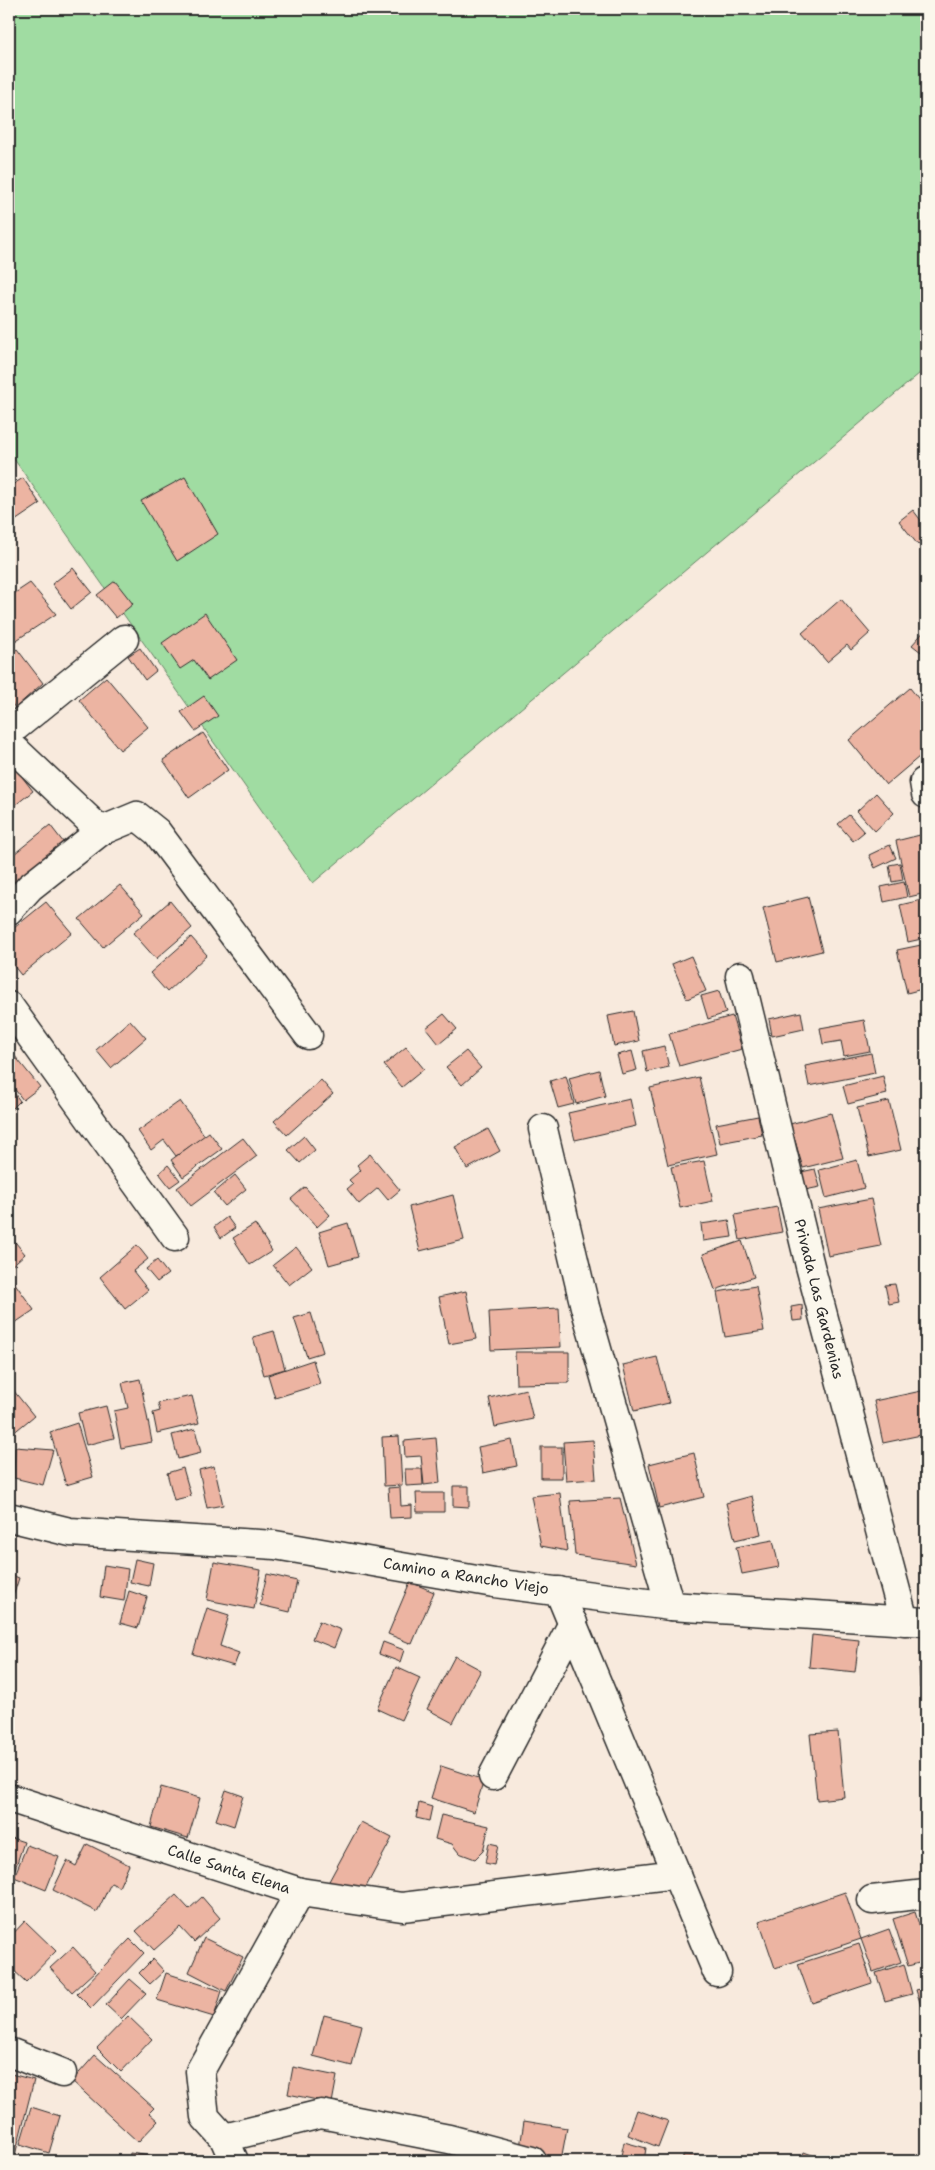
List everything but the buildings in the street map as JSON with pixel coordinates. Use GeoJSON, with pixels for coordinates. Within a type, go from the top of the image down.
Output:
{"type":"FeatureCollection","features":[{"type":"Feature","properties":{"kind":"street"},"geometry":{"type":"LineString","coordinates":[[9,732],[124,639]]}},
{"type":"Feature","properties":{"kind":"street"},"geometry":{"type":"LineString","coordinates":[[9,744],[101,831]]}},
{"type":"Feature","properties":{"kind":"street"},"geometry":{"type":"LineString","coordinates":[[9,910],[30,887],[101,831],[138,816],[158,832],[308,1035]]}},
{"type":"Feature","properties":{"kind":"street","name":"Privada Las Gardenias"},"geometry":{"type":"LineString","coordinates":[[740,976],[810,1266],[915,1621]]}},
{"type":"Feature","properties":{"kind":"street"},"geometry":{"type":"LineString","coordinates":[[9,1006],[175,1237]]}},
{"type":"Feature","properties":{"kind":"street"},"geometry":{"type":"LineString","coordinates":[[542,1129],[585,1307],[670,1606]]}},
{"type":"Feature","properties":{"kind":"street","name":"Camino a Rancho Viejo"},"geometry":{"type":"LineString","coordinates":[[9,1516],[70,1532],[275,1545],[494,1583],[670,1606],[915,1621]]}},
{"type":"Feature","properties":{"kind":"street"},"geometry":{"type":"LineString","coordinates":[[559,1591],[717,1972]]}},
{"type":"Feature","properties":{"kind":"street"},"geometry":{"type":"LineString","coordinates":[[493,1776],[573,1623]]}},
{"type":"Feature","properties":{"kind":"street","name":"Calle Santa Elena"},"geometry":{"type":"LineString","coordinates":[[9,1798],[300,1892],[200,2071],[205,2118],[229,2150]]}},
{"type":"Feature","properties":{"kind":"street"},"geometry":{"type":"LineString","coordinates":[[300,1892],[402,1907],[677,1874]]}},
{"type":"Feature","properties":{"kind":"street"},"geometry":{"type":"LineString","coordinates":[[872,1900],[926,1894]]}},
{"type":"Feature","properties":{"kind":"street"},"geometry":{"type":"LineString","coordinates":[[9,2052],[62,2073]]}},
{"type":"Feature","properties":{"kind":"street"},"geometry":{"type":"LineString","coordinates":[[229,2150],[321,2114],[449,2139],[532,2161]]}},
{"type":"Feature","properties":{"kind":"green space"},"geometry":{"type":"Polygon","coordinates":[[[9,9],[926,9],[926,368],[313,883],[9,452],[9,9]]]}}]}
